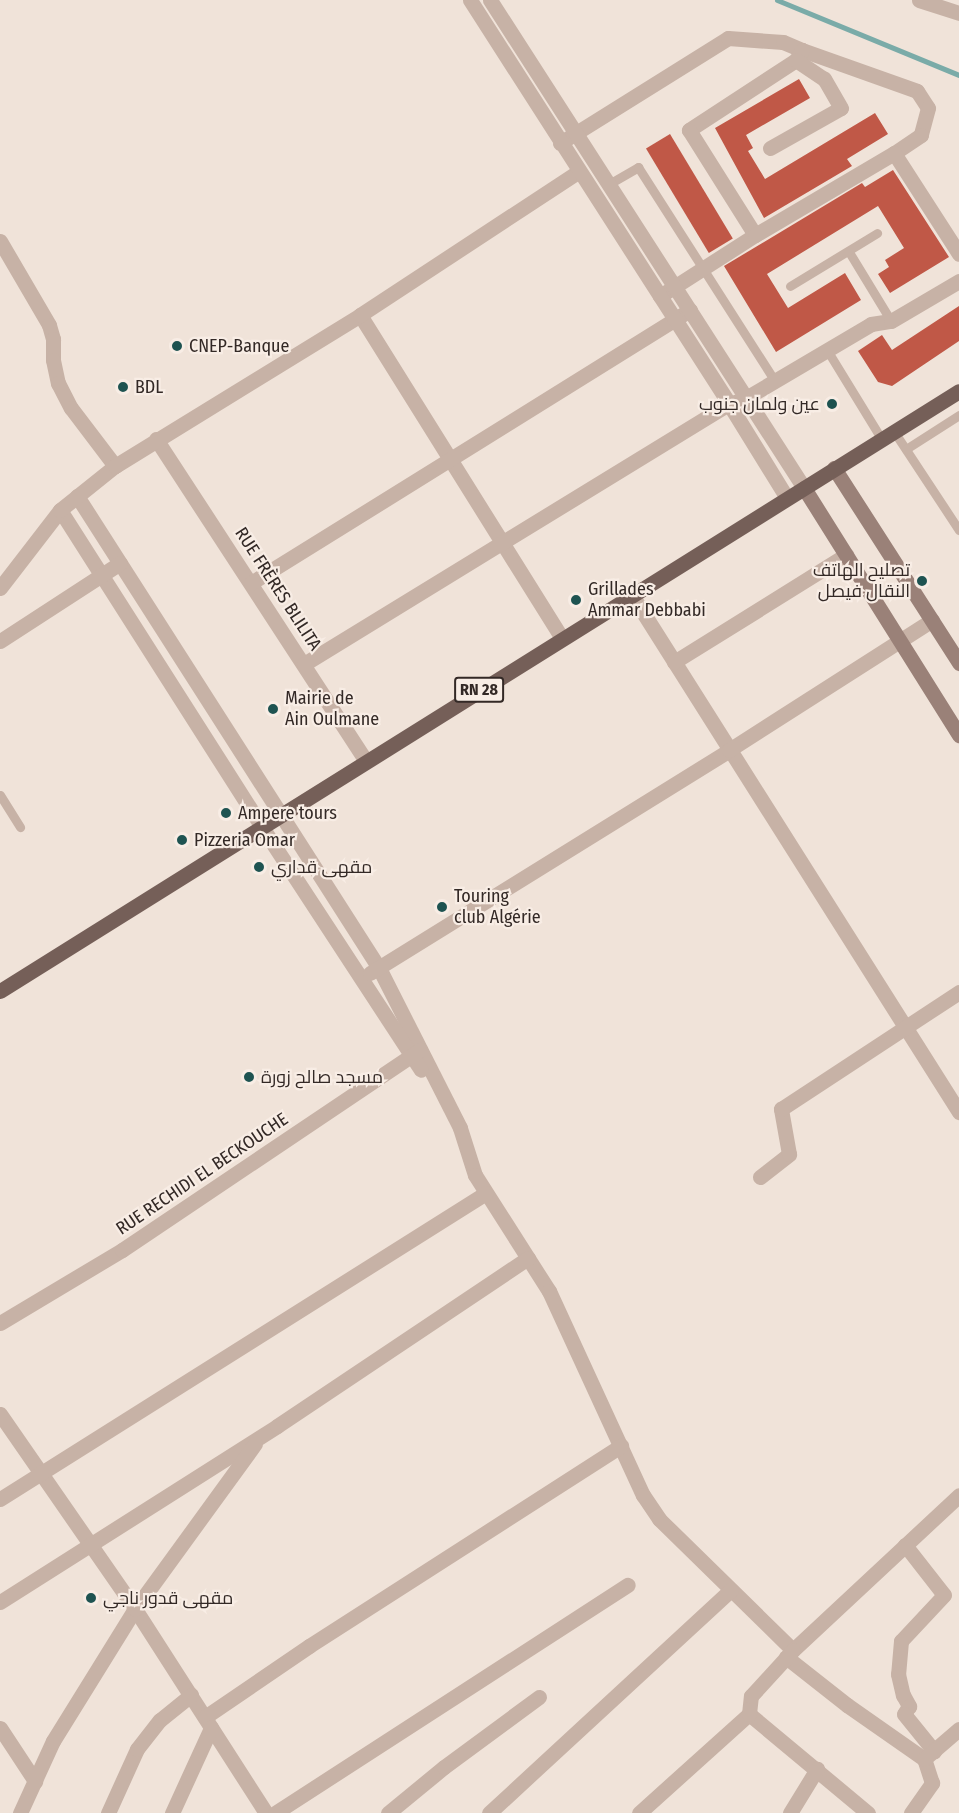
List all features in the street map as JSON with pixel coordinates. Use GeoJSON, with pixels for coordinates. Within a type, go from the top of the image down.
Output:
{"type":"FeatureCollection","features":[{"type":"Feature","properties":{"kind":"main road","name":"RN 28"},"geometry":{"type":"LineString","coordinates":[[0,991],[959,391]]}},
{"type":"Feature","properties":{"kind":"main road"},"geometry":{"type":"LineString","coordinates":[[834,468],[959,663]]}},
{"type":"Feature","properties":{"kind":"main road"},"geometry":{"type":"LineString","coordinates":[[804,488],[959,735]]}},
{"type":"Feature","properties":{"kind":"street"},"geometry":{"type":"LineString","coordinates":[[470,0],[787,498]]}},
{"type":"Feature","properties":{"kind":"street"},"geometry":{"type":"LineString","coordinates":[[490,0],[804,488]]}},
{"type":"Feature","properties":{"kind":"street"},"geometry":{"type":"LineString","coordinates":[[919,0],[959,13]]}},
{"type":"Feature","properties":{"kind":"street"},"geometry":{"type":"LineString","coordinates":[[560,143],[728,38],[783,42],[824,79],[841,108],[770,148]]}},
{"type":"Feature","properties":{"kind":"street"},"geometry":{"type":"LineString","coordinates":[[660,296],[755,235],[921,135],[928,108],[917,92],[799,55]]}},
{"type":"Feature","properties":{"kind":"street"},"geometry":{"type":"LineString","coordinates":[[755,235],[689,130],[799,55]]}},
{"type":"Feature","properties":{"kind":"street"},"geometry":{"type":"LineString","coordinates":[[894,153],[959,255]]}},
{"type":"Feature","properties":{"kind":"street"},"geometry":{"type":"LineString","coordinates":[[0,588],[60,510],[115,466],[360,315],[578,172]]}},
{"type":"Feature","properties":{"kind":"street"},"geometry":{"type":"LineString","coordinates":[[0,241],[49,325],[58,383],[72,408],[115,466]]}},
{"type":"Feature","properties":{"kind":"street"},"geometry":{"type":"LineString","coordinates":[[304,664],[729,404],[746,398],[871,324],[891,321],[959,281]]}},
{"type":"Feature","properties":{"kind":"street"},"geometry":{"type":"LineString","coordinates":[[250,583],[690,310]]}},
{"type":"Feature","properties":{"kind":"street"},"geometry":{"type":"LineString","coordinates":[[360,315],[562,638]]}},
{"type":"Feature","properties":{"kind":"street","name":"RUE FRÈRES BLILITA"},"geometry":{"type":"LineString","coordinates":[[156,439],[366,761]]}},
{"type":"Feature","properties":{"kind":"street"},"geometry":{"type":"LineString","coordinates":[[77,496],[379,968],[416,1053]]}},
{"type":"Feature","properties":{"kind":"street"},"geometry":{"type":"LineString","coordinates":[[60,510],[360,978],[416,1053],[460,1128],[475,1175],[549,1292],[643,1494],[659,1520],[731,1590],[790,1653],[847,1705],[929,1755]]}},
{"type":"Feature","properties":{"kind":"street"},"geometry":{"type":"LineString","coordinates":[[674,662],[846,555]]}},
{"type":"Feature","properties":{"kind":"street"},"geometry":{"type":"LineString","coordinates":[[0,641],[120,563]]}},
{"type":"Feature","properties":{"kind":"street"},"geometry":{"type":"LineString","coordinates":[[632,595],[959,1112]]}},
{"type":"Feature","properties":{"kind":"street"},"geometry":{"type":"LineString","coordinates":[[360,978],[729,750],[932,620]]}},
{"type":"Feature","properties":{"kind":"street"},"geometry":{"type":"LineString","coordinates":[[760,1177],[789,1154],[781,1109],[959,992]]}},
{"type":"Feature","properties":{"kind":"street","name":"RUE RECHIDI EL BECKOUCHE"},"geometry":{"type":"LineString","coordinates":[[0,1323],[122,1250],[416,1053]]}},
{"type":"Feature","properties":{"kind":"street"},"geometry":{"type":"LineString","coordinates":[[0,1499],[486,1193]]}},
{"type":"Feature","properties":{"kind":"street"},"geometry":{"type":"LineString","coordinates":[[0,1602],[261,1437],[528,1258]]}},
{"type":"Feature","properties":{"kind":"street"},"geometry":{"type":"LineString","coordinates":[[0,1414],[135,1609],[266,1813]]}},
{"type":"Feature","properties":{"kind":"street"},"geometry":{"type":"LineString","coordinates":[[20,1813],[53,1741],[135,1609],[261,1437]]}},
{"type":"Feature","properties":{"kind":"street"},"geometry":{"type":"LineString","coordinates":[[172,1813],[208,1722],[309,1646],[621,1446]]}},
{"type":"Feature","properties":{"kind":"street"},"geometry":{"type":"LineString","coordinates":[[639,1813],[749,1714],[751,1696],[790,1653],[959,1494]]}},
{"type":"Feature","properties":{"kind":"street"},"geometry":{"type":"LineString","coordinates":[[905,1545],[944,1595],[901,1641],[898,1674],[903,1695],[909,1706],[904,1714],[929,1755],[932,1782],[911,1813]]}},
{"type":"Feature","properties":{"kind":"street"},"geometry":{"type":"LineString","coordinates":[[275,1813],[628,1585]]}},
{"type":"Feature","properties":{"kind":"street"},"geometry":{"type":"LineString","coordinates":[[489,1813],[731,1590]]}},
{"type":"Feature","properties":{"kind":"street"},"geometry":{"type":"LineString","coordinates":[[108,1813],[137,1749],[160,1720],[191,1695]]}},
{"type":"Feature","properties":{"kind":"street"},"geometry":{"type":"LineString","coordinates":[[388,1813],[444,1767],[539,1697]]}},
{"type":"Feature","properties":{"kind":"street"},"geometry":{"type":"LineString","coordinates":[[749,1714],[868,1813]]}},
{"type":"Feature","properties":{"kind":"street"},"geometry":{"type":"LineString","coordinates":[[0,1728],[35,1781]]}},
{"type":"Feature","properties":{"kind":"street"},"geometry":{"type":"LineString","coordinates":[[929,1755],[959,1729]]}},
{"type":"Feature","properties":{"kind":"street"},"geometry":{"type":"LineString","coordinates":[[790,1813],[817,1769]]}},
{"type":"Feature","properties":{"kind":"lane"},"geometry":{"type":"LineString","coordinates":[[609,184],[638,166],[775,381]]}},
{"type":"Feature","properties":{"kind":"lane"},"geometry":{"type":"LineString","coordinates":[[790,286],[877,233]]}},
{"type":"Feature","properties":{"kind":"lane"},"geometry":{"type":"LineString","coordinates":[[849,252],[891,321]]}},
{"type":"Feature","properties":{"kind":"lane"},"geometry":{"type":"LineString","coordinates":[[827,350],[887,434],[906,449],[959,530]]}},
{"type":"Feature","properties":{"kind":"lane"},"geometry":{"type":"LineString","coordinates":[[906,449],[959,415]]}},
{"type":"Feature","properties":{"kind":"lane"},"geometry":{"type":"LineString","coordinates":[[0,795],[20,827]]}},
{"type":"Feature","properties":{"kind":"building"},"geometry":{"type":"Polygon","coordinates":[[[799,79],[810,98],[746,135],[753,148],[748,151],[765,179],[875,113],[888,134],[847,159],[852,166],[764,218],[715,128],[799,79]]]}},
{"type":"Feature","properties":{"kind":"building"},"geometry":{"type":"Polygon","coordinates":[[[670,134],[733,239],[709,253],[646,148],[670,134]]]}},
{"type":"Feature","properties":{"kind":"building"},"geometry":{"type":"Polygon","coordinates":[[[893,170],[949,257],[890,293],[878,274],[889,267],[885,260],[904,248],[878,206],[767,274],[788,308],[845,273],[861,300],[776,352],[724,266],[862,183],[865,187],[893,170]]]}},
{"type":"Feature","properties":{"kind":"building"},"geometry":{"type":"Polygon","coordinates":[[[959,306],[959,341],[892,386],[878,382],[858,351],[882,335],[892,350],[959,306]]]}},
{"type":"Feature","properties":{"kind":"waterway"},"geometry":{"type":"LineString","coordinates":[[777,0],[959,75]]}},
{"type":"Feature","properties":{"kind":"place","name":"CNEP-Banque"},"geometry":{"type":"Point","coordinates":[177,346]}},
{"type":"Feature","properties":{"kind":"place","name":"BDL"},"geometry":{"type":"Point","coordinates":[123,387]}},
{"type":"Feature","properties":{"kind":"place","name":"عين ولمان جنوب"},"geometry":{"type":"Point","coordinates":[832,404]}},
{"type":"Feature","properties":{"kind":"place","name":"تصليح الهاتف النقال فيصل"},"geometry":{"type":"Point","coordinates":[922,581]}},
{"type":"Feature","properties":{"kind":"place","name":"Grillades Ammar Debbabi"},"geometry":{"type":"Point","coordinates":[576,600]}},
{"type":"Feature","properties":{"kind":"place","name":"Mairie de Ain Oulmane"},"geometry":{"type":"Point","coordinates":[273,709]}},
{"type":"Feature","properties":{"kind":"place","name":"Ampere tours"},"geometry":{"type":"Point","coordinates":[226,813]}},
{"type":"Feature","properties":{"kind":"place","name":"Pizzeria Omar"},"geometry":{"type":"Point","coordinates":[182,840]}},
{"type":"Feature","properties":{"kind":"place","name":"مقهى قداري"},"geometry":{"type":"Point","coordinates":[259,867]}},
{"type":"Feature","properties":{"kind":"place","name":"Touring club Algérie"},"geometry":{"type":"Point","coordinates":[442,907]}},
{"type":"Feature","properties":{"kind":"place","name":"مسجد صالح زورة"},"geometry":{"type":"Point","coordinates":[249,1077]}},
{"type":"Feature","properties":{"kind":"place","name":"مقهى قدور ناجي"},"geometry":{"type":"Point","coordinates":[91,1598]}}]}
